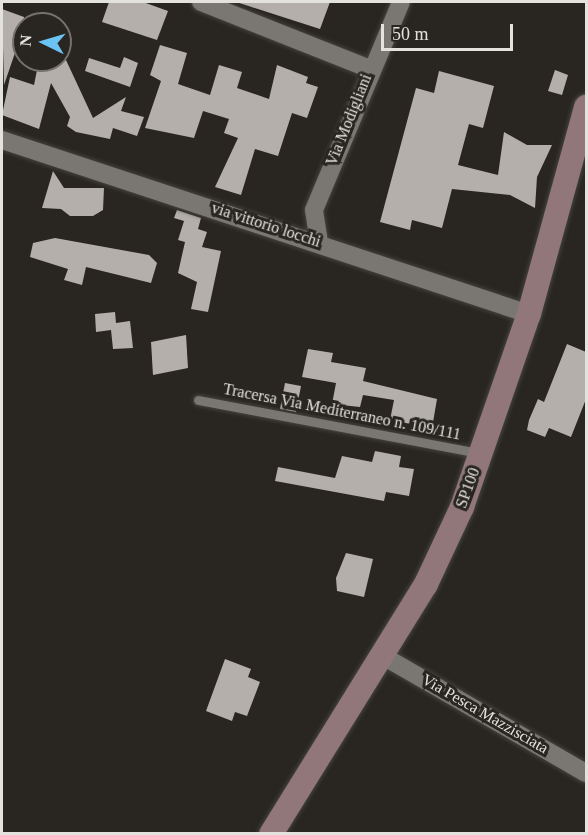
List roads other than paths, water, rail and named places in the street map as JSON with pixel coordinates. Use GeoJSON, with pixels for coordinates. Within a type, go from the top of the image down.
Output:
{"type":"FeatureCollection","features":[{"type":"Feature","properties":{"kind":"main road","name":"SP100"},"geometry":{"type":"LineString","coordinates":[[272,834],[426,584],[481,454],[529,314],[586,107]]}},
{"type":"Feature","properties":{"kind":"street"},"geometry":{"type":"LineString","coordinates":[[201,2],[369,69]]}},
{"type":"Feature","properties":{"kind":"street","name":"Via Modigliani"},"geometry":{"type":"LineString","coordinates":[[319,242],[314,210],[369,69],[401,2]]}},
{"type":"Feature","properties":{"kind":"street","name":"via vittorio locchi"},"geometry":{"type":"LineString","coordinates":[[2,140],[319,242],[529,314]]}},
{"type":"Feature","properties":{"kind":"street","name":"Via Pesca Mazzisciata"},"geometry":{"type":"LineString","coordinates":[[383,656],[586,773]]}},
{"type":"Feature","properties":{"kind":"lane","name":"Tracersa Via Mediterraneo n. 109/111"},"geometry":{"type":"LineString","coordinates":[[198,400],[481,454]]}}]}
